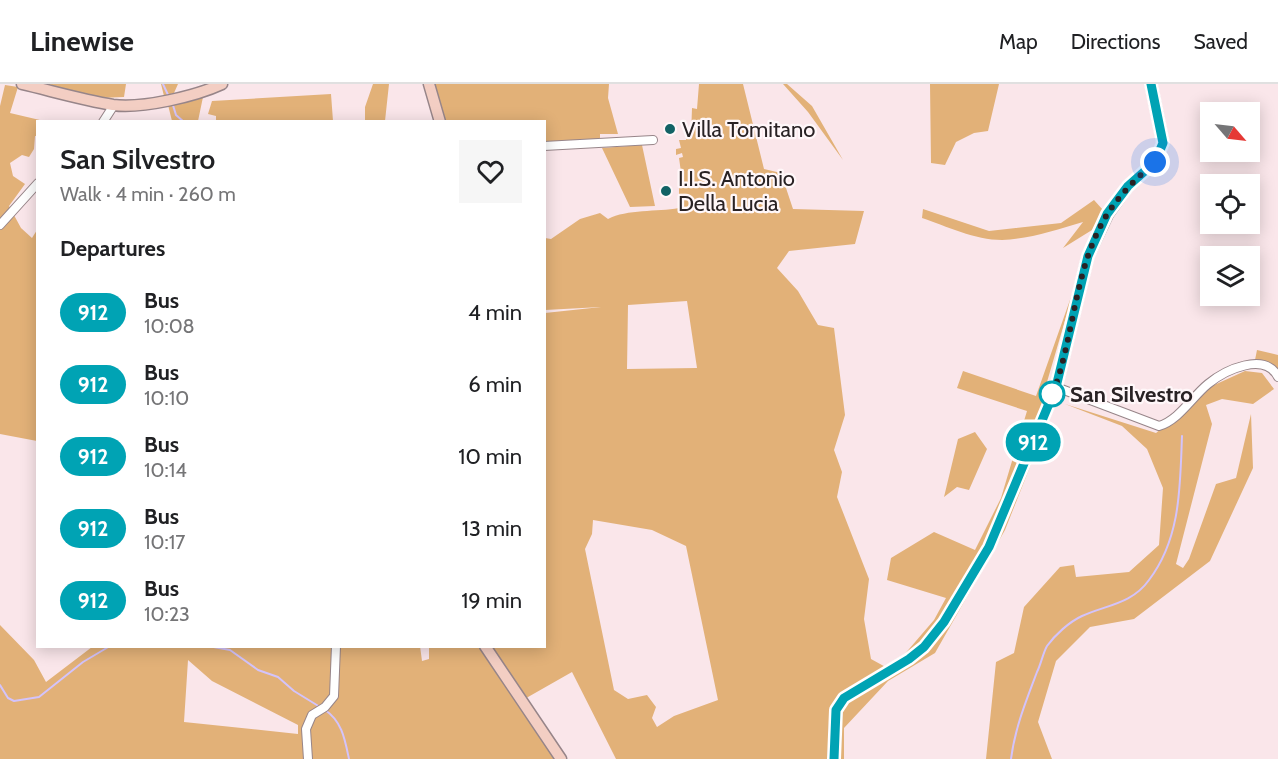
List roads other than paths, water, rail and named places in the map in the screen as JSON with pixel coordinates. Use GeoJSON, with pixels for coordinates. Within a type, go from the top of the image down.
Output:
{"type":"FeatureCollection","features":[{"type":"Feature","properties":{"kind":"street"},"geometry":{"type":"LineString","coordinates":[[22,84],[114,105],[170,99],[222,84]]}},
{"type":"Feature","properties":{"kind":"street"},"geometry":{"type":"LineString","coordinates":[[429,84],[439,120]]}},
{"type":"Feature","properties":{"kind":"street"},"geometry":{"type":"LineString","coordinates":[[834,759],[836,710],[844,698],[909,659],[924,647],[958,598],[989,547],[1056,387],[1088,256],[1107,214],[1128,186],[1155,162],[1163,143],[1151,84]]}},
{"type":"Feature","properties":{"kind":"street"},"geometry":{"type":"LineString","coordinates":[[104,120],[114,105]]}},
{"type":"Feature","properties":{"kind":"street"},"geometry":{"type":"LineString","coordinates":[[546,146],[652,140]]}},
{"type":"Feature","properties":{"kind":"street"},"geometry":{"type":"LineString","coordinates":[[0,225],[36,185]]}},
{"type":"Feature","properties":{"kind":"street"},"geometry":{"type":"LineString","coordinates":[[1056,387],[1159,426],[1173,419],[1211,381],[1245,365],[1266,364],[1274,369],[1278,377]]}},
{"type":"Feature","properties":{"kind":"street"},"geometry":{"type":"LineString","coordinates":[[308,759],[306,729],[312,715],[322,709],[334,696],[336,648]]}},
{"type":"Feature","properties":{"kind":"street"},"geometry":{"type":"LineString","coordinates":[[486,648],[561,759]]}},
{"type":"Feature","properties":{"kind":"waterway"},"geometry":{"type":"LineString","coordinates":[[163,84],[169,97]]}},
{"type":"Feature","properties":{"kind":"waterway"},"geometry":{"type":"LineString","coordinates":[[172,102],[176,115],[182,120]]}},
{"type":"Feature","properties":{"kind":"waterway"},"geometry":{"type":"LineString","coordinates":[[1011,759],[1021,715],[1047,646],[1063,629],[1077,619],[1135,594],[1160,564],[1177,511],[1182,436]]}},
{"type":"Feature","properties":{"kind":"waterway"},"geometry":{"type":"LineString","coordinates":[[0,685],[8,698],[14,701],[39,697],[83,662],[107,648]]}},
{"type":"Feature","properties":{"kind":"waterway"},"geometry":{"type":"LineString","coordinates":[[219,648],[230,650],[258,670],[278,677],[294,691],[320,707]]}},
{"type":"Feature","properties":{"kind":"waterway"},"geometry":{"type":"LineString","coordinates":[[325,710],[339,725],[349,759]]}},
{"type":"Feature","properties":{"kind":"place","name":"Villa Tomitano"},"geometry":{"type":"Point","coordinates":[670,129]}},
{"type":"Feature","properties":{"kind":"place","name":"I.I.S. Antonio Della Lucia"},"geometry":{"type":"Point","coordinates":[666,191]}},
{"type":"Feature","properties":{"kind":"place","name":"San Silvestro"},"geometry":{"type":"Point","coordinates":[1052,394]}}]}
